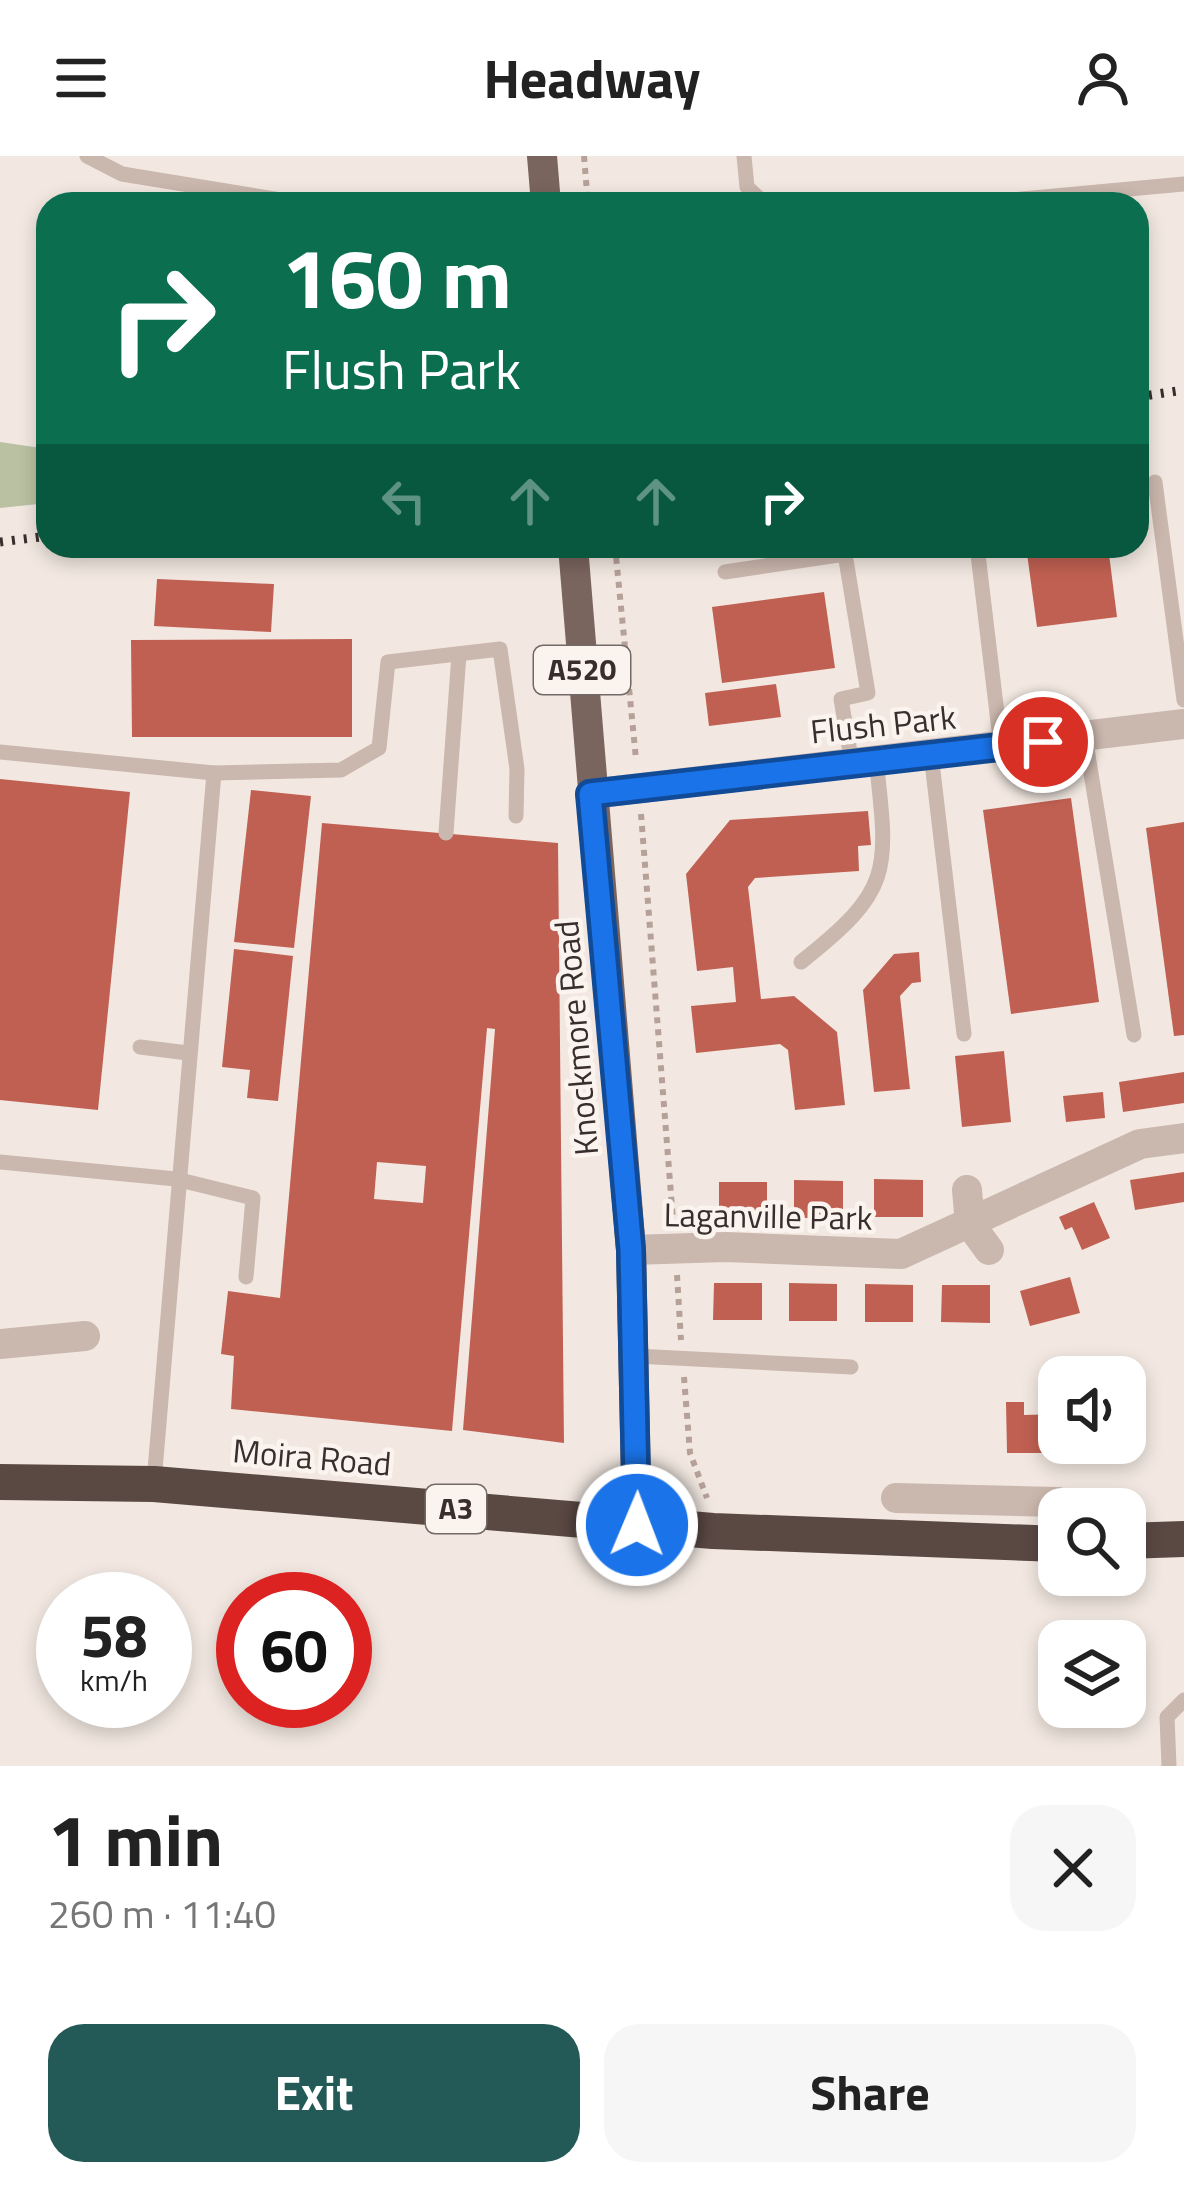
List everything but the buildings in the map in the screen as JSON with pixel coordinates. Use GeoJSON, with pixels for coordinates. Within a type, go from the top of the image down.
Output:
{"type":"FeatureCollection","features":[{"type":"Feature","properties":{"kind":"highway","name":"Moira Road"},"geometry":{"type":"LineString","coordinates":[[0,1482],[154,1484],[713,1531],[1038,1543]]}},
{"type":"Feature","properties":{"kind":"highway"},"geometry":{"type":"LineString","coordinates":[[1146,1540],[1184,1539]]}},
{"type":"Feature","properties":{"kind":"main road"},"geometry":{"type":"LineString","coordinates":[[542,156],[545,192]]}},
{"type":"Feature","properties":{"kind":"main road","name":"Knockmore Road"},"geometry":{"type":"LineString","coordinates":[[574,558],[631,1250],[637,1525]]}},
{"type":"Feature","properties":{"kind":"street","name":"Flush Park"},"geometry":{"type":"LineString","coordinates":[[590,794],[1184,724]]}},
{"type":"Feature","properties":{"kind":"street","name":"Laganville Park"},"geometry":{"type":"LineString","coordinates":[[631,1250],[675,1247],[901,1254],[1140,1144],[1184,1138]]}},
{"type":"Feature","properties":{"kind":"street"},"geometry":{"type":"LineString","coordinates":[[968,1190],[970,1224],[989,1250]]}},
{"type":"Feature","properties":{"kind":"street"},"geometry":{"type":"LineString","coordinates":[[0,1344],[85,1336]]}},
{"type":"Feature","properties":{"kind":"street"},"geometry":{"type":"LineString","coordinates":[[896,1498],[1038,1502]]}},
{"type":"Feature","properties":{"kind":"street"},"geometry":{"type":"LineString","coordinates":[[975,1541],[977,1500]]}},
{"type":"Feature","properties":{"kind":"lane"},"geometry":{"type":"LineString","coordinates":[[87,156],[122,174],[232,192]]}},
{"type":"Feature","properties":{"kind":"lane"},"geometry":{"type":"LineString","coordinates":[[744,156],[747,187],[752,192]]}},
{"type":"Feature","properties":{"kind":"lane"},"geometry":{"type":"LineString","coordinates":[[1097,192],[1184,184]]}},
{"type":"Feature","properties":{"kind":"lane"},"geometry":{"type":"LineString","coordinates":[[1155,482],[1184,700]]}},
{"type":"Feature","properties":{"kind":"lane"},"geometry":{"type":"LineString","coordinates":[[725,572],[818,558]]}},
{"type":"Feature","properties":{"kind":"lane"},"geometry":{"type":"LineString","coordinates":[[801,962],[859,916],[880,871],[884,830],[841,699],[868,693],[846,558]]}},
{"type":"Feature","properties":{"kind":"lane"},"geometry":{"type":"LineString","coordinates":[[978,558],[1001,747]]}},
{"type":"Feature","properties":{"kind":"lane"},"geometry":{"type":"LineString","coordinates":[[0,752],[214,773],[341,770],[379,748],[388,662],[500,650],[517,769],[516,816]]}},
{"type":"Feature","properties":{"kind":"lane"},"geometry":{"type":"LineString","coordinates":[[446,833],[459,654]]}},
{"type":"Feature","properties":{"kind":"lane"},"geometry":{"type":"LineString","coordinates":[[1085,737],[1134,1035]]}},
{"type":"Feature","properties":{"kind":"lane"},"geometry":{"type":"LineString","coordinates":[[931,754],[964,1034]]}},
{"type":"Feature","properties":{"kind":"lane"},"geometry":{"type":"LineString","coordinates":[[154,1484],[176,1179],[214,773]]}},
{"type":"Feature","properties":{"kind":"lane"},"geometry":{"type":"LineString","coordinates":[[140,1047],[188,1053]]}},
{"type":"Feature","properties":{"kind":"lane"},"geometry":{"type":"LineString","coordinates":[[0,1162],[176,1179],[253,1198],[246,1276]]}},
{"type":"Feature","properties":{"kind":"lane"},"geometry":{"type":"LineString","coordinates":[[635,1356],[851,1367]]}},
{"type":"Feature","properties":{"kind":"lane"},"geometry":{"type":"LineString","coordinates":[[1169,1766],[1167,1718],[1184,1700]]}},
{"type":"Feature","properties":{"kind":"path"},"geometry":{"type":"LineString","coordinates":[[584,156],[587,192]]}},
{"type":"Feature","properties":{"kind":"path"},"geometry":{"type":"LineString","coordinates":[[616,558],[639,788],[690,1453],[713,1531]]}},
{"type":"Feature","properties":{"kind":"green space"},"geometry":{"type":"Polygon","coordinates":[[[0,442],[36,447],[36,504],[0,508],[0,442]]]}},
{"type":"Feature","properties":{"kind":"railway"},"geometry":{"type":"LineString","coordinates":[[1149,395],[1184,390]]}},
{"type":"Feature","properties":{"kind":"railway"},"geometry":{"type":"LineString","coordinates":[[0,542],[36,538]]}},
{"type":"Feature","properties":{"kind":"route"},"geometry":{"type":"LineString","coordinates":[[637,1525],[639,1441],[631,1250],[590,794],[1043,742]]}}]}
